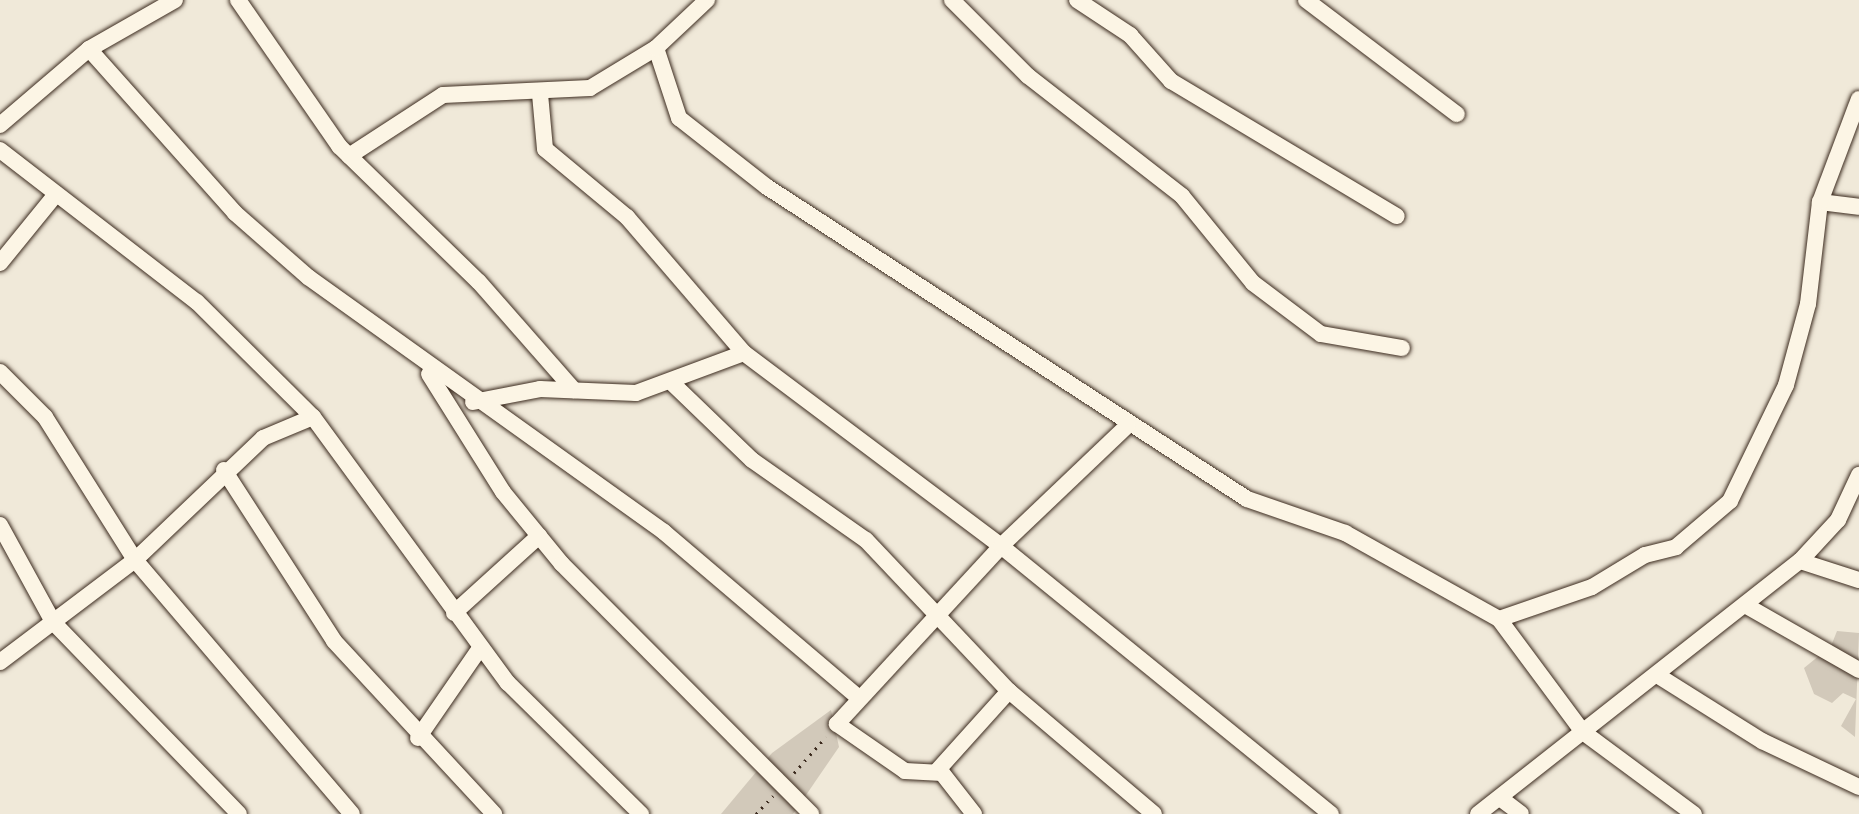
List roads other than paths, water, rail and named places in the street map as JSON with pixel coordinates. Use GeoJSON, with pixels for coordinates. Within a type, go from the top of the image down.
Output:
{"type":"FeatureCollection","features":[{"type":"Feature","properties":{"kind":"street"},"geometry":{"type":"LineString","coordinates":[[0,125],[89,49],[175,0]]}},
{"type":"Feature","properties":{"kind":"street"},"geometry":{"type":"LineString","coordinates":[[238,0],[349,156],[479,282],[574,390]]}},
{"type":"Feature","properties":{"kind":"street"},"geometry":{"type":"LineString","coordinates":[[349,156],[443,95],[540,94],[590,88],[656,48],[707,0]]}},
{"type":"Feature","properties":{"kind":"street"},"geometry":{"type":"LineString","coordinates":[[952,0],[1028,76],[1182,196],[1249,279],[1316,332],[1402,348]]}},
{"type":"Feature","properties":{"kind":"street"},"geometry":{"type":"LineString","coordinates":[[1077,0],[1130,35],[1171,81],[1397,216]]}},
{"type":"Feature","properties":{"kind":"street"},"geometry":{"type":"LineString","coordinates":[[1306,0],[1457,114]]}},
{"type":"Feature","properties":{"kind":"street"},"geometry":{"type":"LineString","coordinates":[[656,48],[684,124],[1127,426],[1247,499],[1345,533],[1499,619],[1583,732],[1694,814]]}},
{"type":"Feature","properties":{"kind":"street"},"geometry":{"type":"LineString","coordinates":[[89,49],[239,217],[425,367],[664,532],[859,698]]}},
{"type":"Feature","properties":{"kind":"street"},"geometry":{"type":"LineString","coordinates":[[540,94],[545,149],[627,217],[744,353],[1001,546],[1331,814]]}},
{"type":"Feature","properties":{"kind":"street"},"geometry":{"type":"LineString","coordinates":[[1499,619],[1592,587],[1645,555],[1676,547],[1730,501],[1786,385],[1808,304],[1820,202],[1859,99]]}},
{"type":"Feature","properties":{"kind":"street"},"geometry":{"type":"LineString","coordinates":[[0,150],[197,302],[313,417],[384,504],[480,648],[641,814]]}},
{"type":"Feature","properties":{"kind":"street"},"geometry":{"type":"LineString","coordinates":[[0,263],[56,194]]}},
{"type":"Feature","properties":{"kind":"street"},"geometry":{"type":"LineString","coordinates":[[1820,202],[1859,207]]}},
{"type":"Feature","properties":{"kind":"street"},"geometry":{"type":"LineString","coordinates":[[473,402],[532,389],[636,393],[744,353]]}},
{"type":"Feature","properties":{"kind":"street"},"geometry":{"type":"LineString","coordinates":[[425,367],[453,420],[539,536],[618,626],[811,814]]}},
{"type":"Feature","properties":{"kind":"street"},"geometry":{"type":"LineString","coordinates":[[0,372],[45,417],[135,560],[352,814]]}},
{"type":"Feature","properties":{"kind":"street"},"geometry":{"type":"LineString","coordinates":[[671,382],[752,460],[866,540],[1009,691],[1154,814]]}},
{"type":"Feature","properties":{"kind":"street"},"geometry":{"type":"LineString","coordinates":[[0,662],[135,560],[224,470],[263,438],[313,417]]}},
{"type":"Feature","properties":{"kind":"street"},"geometry":{"type":"LineString","coordinates":[[974,814],[936,772],[905,771],[837,724],[1001,546],[1127,426]]}},
{"type":"Feature","properties":{"kind":"street"},"geometry":{"type":"LineString","coordinates":[[224,470],[334,641],[418,738],[494,814]]}},
{"type":"Feature","properties":{"kind":"street"},"geometry":{"type":"LineString","coordinates":[[1478,814],[1800,561],[1838,520],[1859,475]]}},
{"type":"Feature","properties":{"kind":"street"},"geometry":{"type":"LineString","coordinates":[[0,525],[53,622],[239,814]]}},
{"type":"Feature","properties":{"kind":"street"},"geometry":{"type":"LineString","coordinates":[[454,613],[539,536]]}},
{"type":"Feature","properties":{"kind":"street"},"geometry":{"type":"LineString","coordinates":[[1800,561],[1859,580]]}},
{"type":"Feature","properties":{"kind":"street"},"geometry":{"type":"LineString","coordinates":[[1745,605],[1859,670]]}},
{"type":"Feature","properties":{"kind":"street"},"geometry":{"type":"LineString","coordinates":[[418,738],[480,648]]}},
{"type":"Feature","properties":{"kind":"street"},"geometry":{"type":"LineString","coordinates":[[1657,675],[1762,741],[1859,787]]}},
{"type":"Feature","properties":{"kind":"street"},"geometry":{"type":"LineString","coordinates":[[936,772],[1009,691]]}},
{"type":"Feature","properties":{"kind":"street"},"geometry":{"type":"LineString","coordinates":[[1500,798],[1521,814]]}}]}
